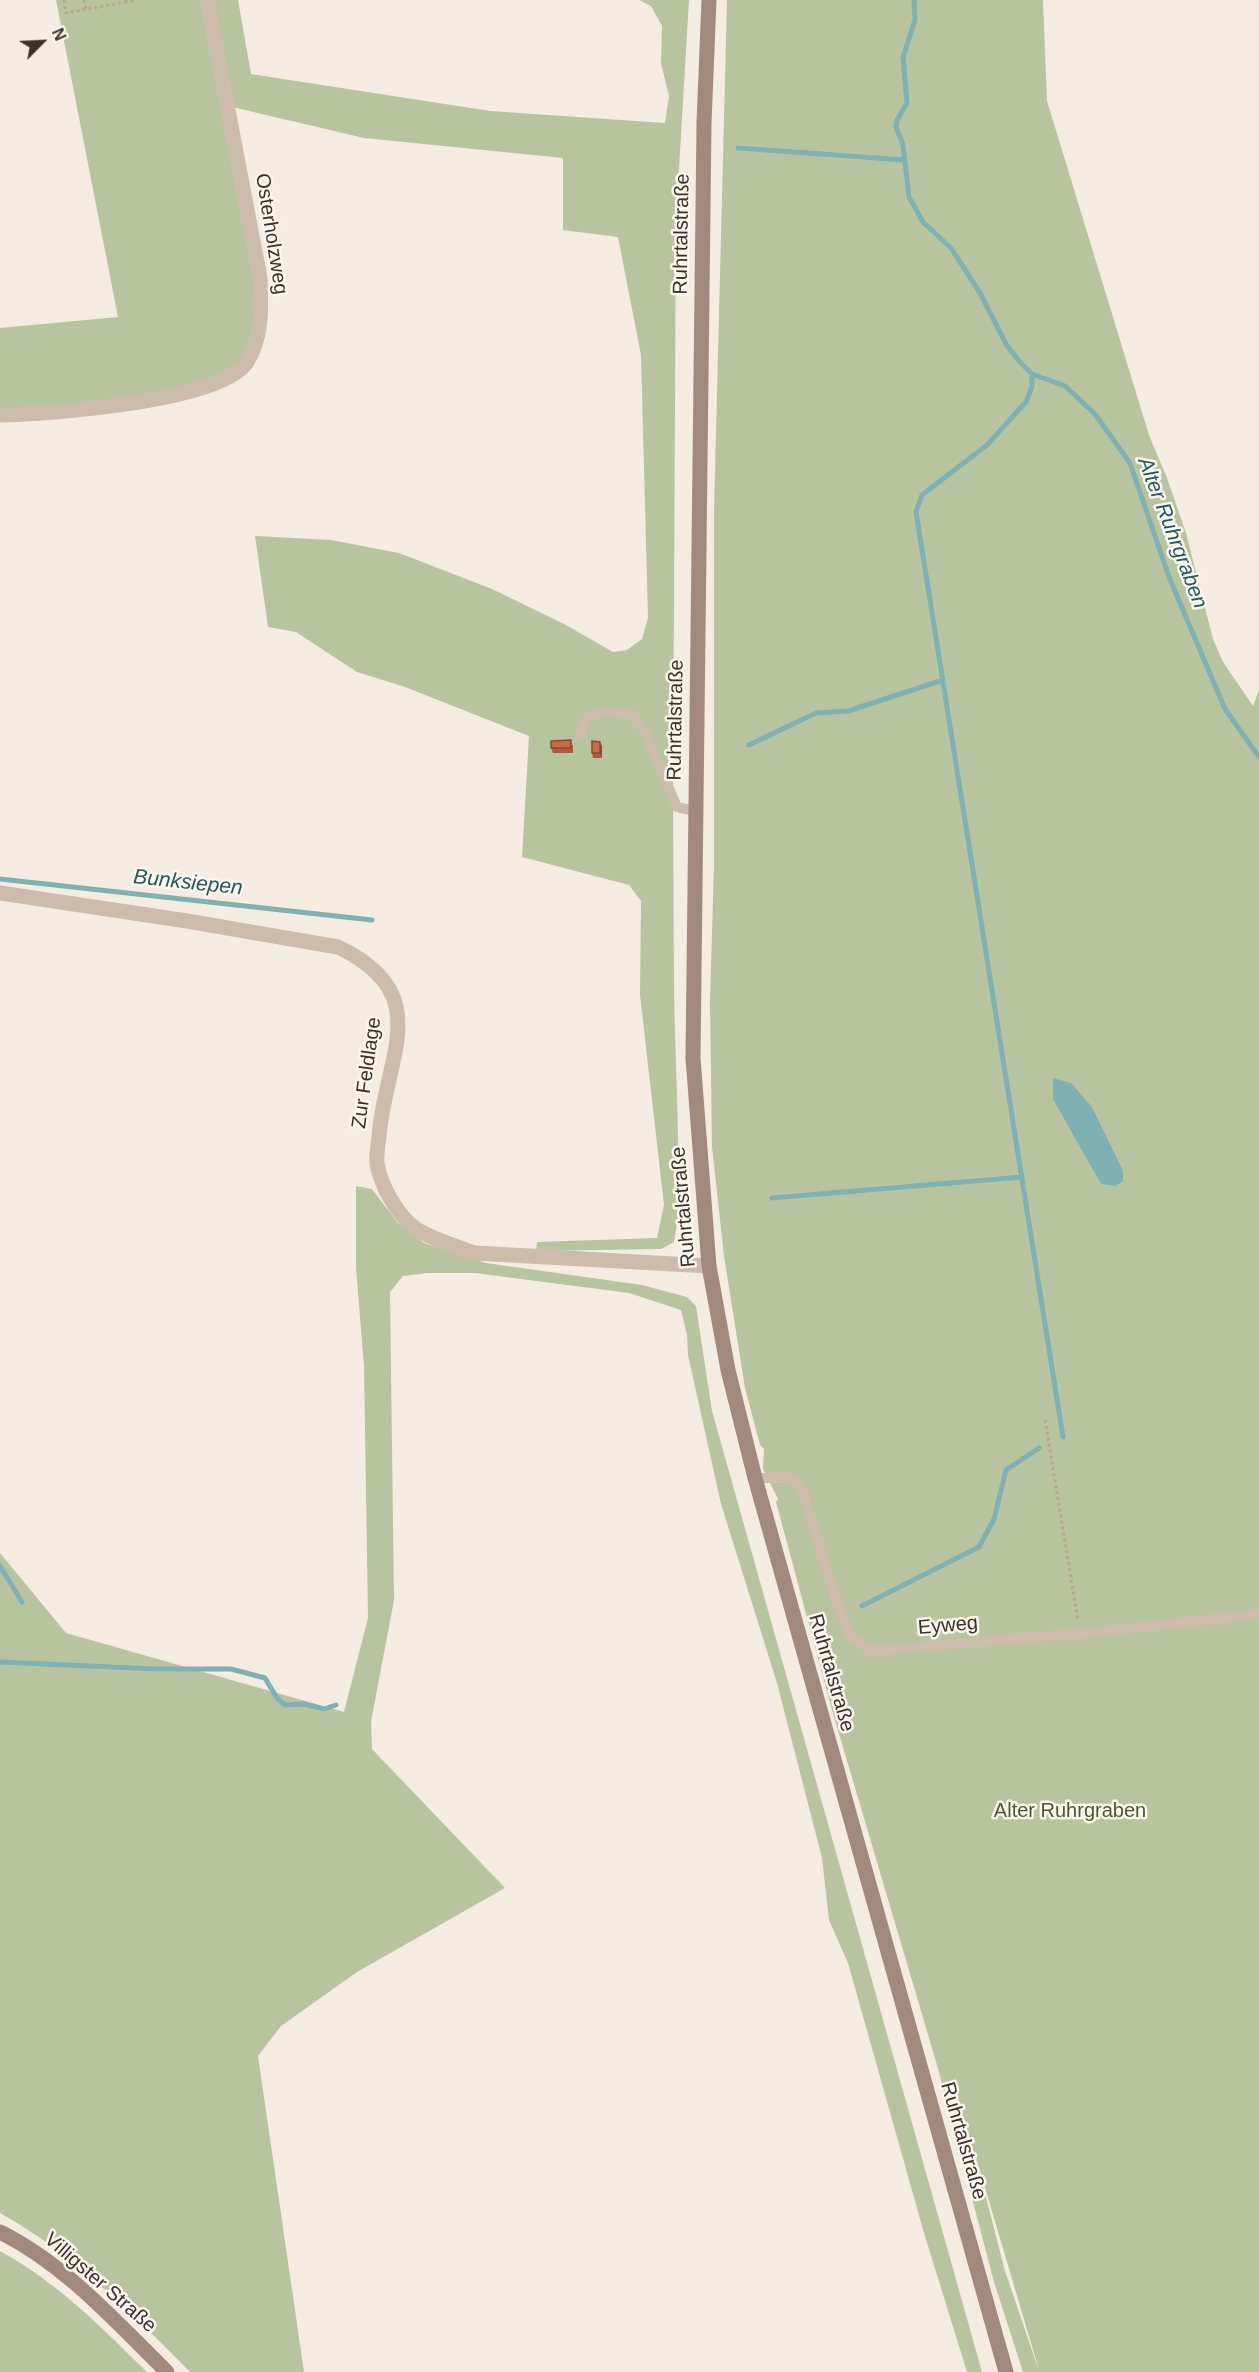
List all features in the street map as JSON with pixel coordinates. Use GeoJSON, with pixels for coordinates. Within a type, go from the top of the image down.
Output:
{"type":"FeatureCollection","features":[{"type":"Feature","properties":{"kind":"main road","name":"Ruhrtalstraße"},"geometry":{"type":"LineString","coordinates":[[709,0],[704,123],[693,1058],[709,1266],[728,1370],[755,1478],[1005,2372]]}},
{"type":"Feature","properties":{"kind":"main road","name":"Villigster Straße"},"geometry":{"type":"LineString","coordinates":[[0,2232],[59,2270],[167,2372]]}},
{"type":"Feature","properties":{"kind":"street","name":"Osterholzweg"},"geometry":{"type":"LineString","coordinates":[[0,415],[39,414],[127,404],[183,393],[220,382],[246,364],[261,324],[260,278],[207,0]]}},
{"type":"Feature","properties":{"kind":"street","name":"Zur Feldlage"},"geometry":{"type":"LineString","coordinates":[[0,893],[187,921],[338,947],[355,955],[384,980],[395,997],[398,1020],[397,1044],[380,1125],[376,1163],[382,1184],[394,1206],[414,1228],[443,1242],[475,1253],[709,1266]]}},
{"type":"Feature","properties":{"kind":"lane"},"geometry":{"type":"LineString","coordinates":[[580,737],[586,719],[594,713],[615,712],[633,715],[644,730],[677,807],[695,811]]}},
{"type":"Feature","properties":{"kind":"lane","name":"Eyweg"},"geometry":{"type":"LineString","coordinates":[[755,1478],[792,1478],[801,1487],[837,1602],[850,1635],[870,1651],[1259,1614]]}},
{"type":"Feature","properties":{"kind":"path"},"geometry":{"type":"LineString","coordinates":[[64,0],[66,13],[137,0]]}},
{"type":"Feature","properties":{"kind":"path"},"geometry":{"type":"LineString","coordinates":[[84,0],[86,10]]}},
{"type":"Feature","properties":{"kind":"path"},"geometry":{"type":"LineString","coordinates":[[106,0],[107,6]]}},
{"type":"Feature","properties":{"kind":"path"},"geometry":{"type":"LineString","coordinates":[[1045,1420],[1080,1632]]}},
{"type":"Feature","properties":{"kind":"green space"},"geometry":{"type":"Polygon","coordinates":[[[56,0],[238,0],[251,74],[490,111],[665,123],[669,96],[661,63],[662,26],[651,6],[639,0],[689,0],[676,219],[673,784],[674,995],[680,1204],[674,1242],[661,1249],[536,1251],[537,1242],[657,1238],[664,1205],[640,995],[641,901],[629,885],[522,857],[529,736],[405,687],[357,672],[296,632],[268,627],[255,536],[331,540],[399,553],[492,589],[566,625],[613,652],[627,650],[642,639],[648,618],[641,355],[618,237],[563,230],[563,158],[364,138],[228,106],[260,278],[246,364],[183,393],[0,415],[0,328],[118,317],[56,0]]]}},
{"type":"Feature","properties":{"kind":"green space","name":"Alter Ruhrgraben"},"geometry":{"type":"Polygon","coordinates":[[[727,0],[1043,0],[1047,101],[1149,435],[1186,533],[1213,639],[1223,662],[1253,706],[1259,690],[1259,2372],[1023,2372],[994,2282],[937,2065],[832,1710],[776,1502],[778,1499],[763,1469],[764,1449],[760,1445],[745,1388],[724,1256],[712,1147],[710,1002],[714,864],[714,511],[727,0]],[[973,2147],[1005,2271],[1039,2371],[973,2147]]]}},
{"type":"Feature","properties":{"kind":"green space"},"geometry":{"type":"Polygon","coordinates":[[[356,1186],[372,1189],[398,1223],[424,1243],[486,1263],[642,1285],[687,1297],[696,1306],[712,1411],[982,2372],[967,2372],[924,2233],[848,1963],[829,1920],[822,1858],[777,1683],[721,1504],[688,1355],[687,1335],[681,1310],[629,1293],[475,1273],[427,1273],[403,1276],[390,1292],[394,1600],[371,1722],[372,1749],[505,1888],[357,1972],[281,2026],[258,2056],[304,2372],[190,2372],[101,2286],[52,2247],[0,2213],[0,1553],[66,1633],[344,1712],[368,1618],[364,1366],[356,1268],[356,1186]]]}},
{"type":"Feature","properties":{"kind":"green space"},"geometry":{"type":"Polygon","coordinates":[[[0,2251],[21,2263],[59,2291],[147,2372],[0,2372],[0,2251]]]}},
{"type":"Feature","properties":{"kind":"water"},"geometry":{"type":"Polygon","coordinates":[[[1053,1078],[1071,1083],[1092,1107],[1123,1171],[1123,1181],[1115,1186],[1101,1184],[1053,1099],[1053,1078]]]}},
{"type":"Feature","properties":{"kind":"building"},"geometry":{"type":"Polygon","coordinates":[[[571,740],[571,748],[551,748],[551,741],[571,740]]]}},
{"type":"Feature","properties":{"kind":"building"},"geometry":{"type":"Polygon","coordinates":[[[592,741],[600,742],[600,753],[592,753],[592,741]]]}},
{"type":"Feature","properties":{"kind":"waterway","name":"Alter Ruhrgraben"},"geometry":{"type":"LineString","coordinates":[[914,0],[915,20],[903,57],[907,103],[897,120],[896,127],[903,145],[909,197],[923,222],[951,248],[980,293],[1006,344],[1018,360],[1032,374],[1065,386],[1095,414],[1130,463],[1169,577],[1225,709],[1259,757]]}},
{"type":"Feature","properties":{"kind":"waterway"},"geometry":{"type":"LineString","coordinates":[[738,148],[904,160]]}},
{"type":"Feature","properties":{"kind":"waterway"},"geometry":{"type":"LineString","coordinates":[[1032,374],[1032,387],[1026,402],[987,445],[922,495],[916,512],[1063,1437]]}},
{"type":"Feature","properties":{"kind":"waterway"},"geometry":{"type":"LineString","coordinates":[[749,745],[816,713],[848,711],[943,680]]}},
{"type":"Feature","properties":{"kind":"waterway","name":"Bunksiepen"},"geometry":{"type":"LineString","coordinates":[[0,879],[372,920]]}},
{"type":"Feature","properties":{"kind":"waterway"},"geometry":{"type":"LineString","coordinates":[[772,1198],[1022,1177]]}},
{"type":"Feature","properties":{"kind":"waterway"},"geometry":{"type":"LineString","coordinates":[[862,1606],[979,1547],[994,1519],[1006,1470],[1039,1448]]}},
{"type":"Feature","properties":{"kind":"waterway"},"geometry":{"type":"LineString","coordinates":[[0,1566],[22,1602]]}},
{"type":"Feature","properties":{"kind":"waterway"},"geometry":{"type":"LineString","coordinates":[[0,1662],[156,1669],[231,1669],[265,1678],[277,1698],[285,1705],[304,1704],[324,1709],[336,1705]]}}]}
